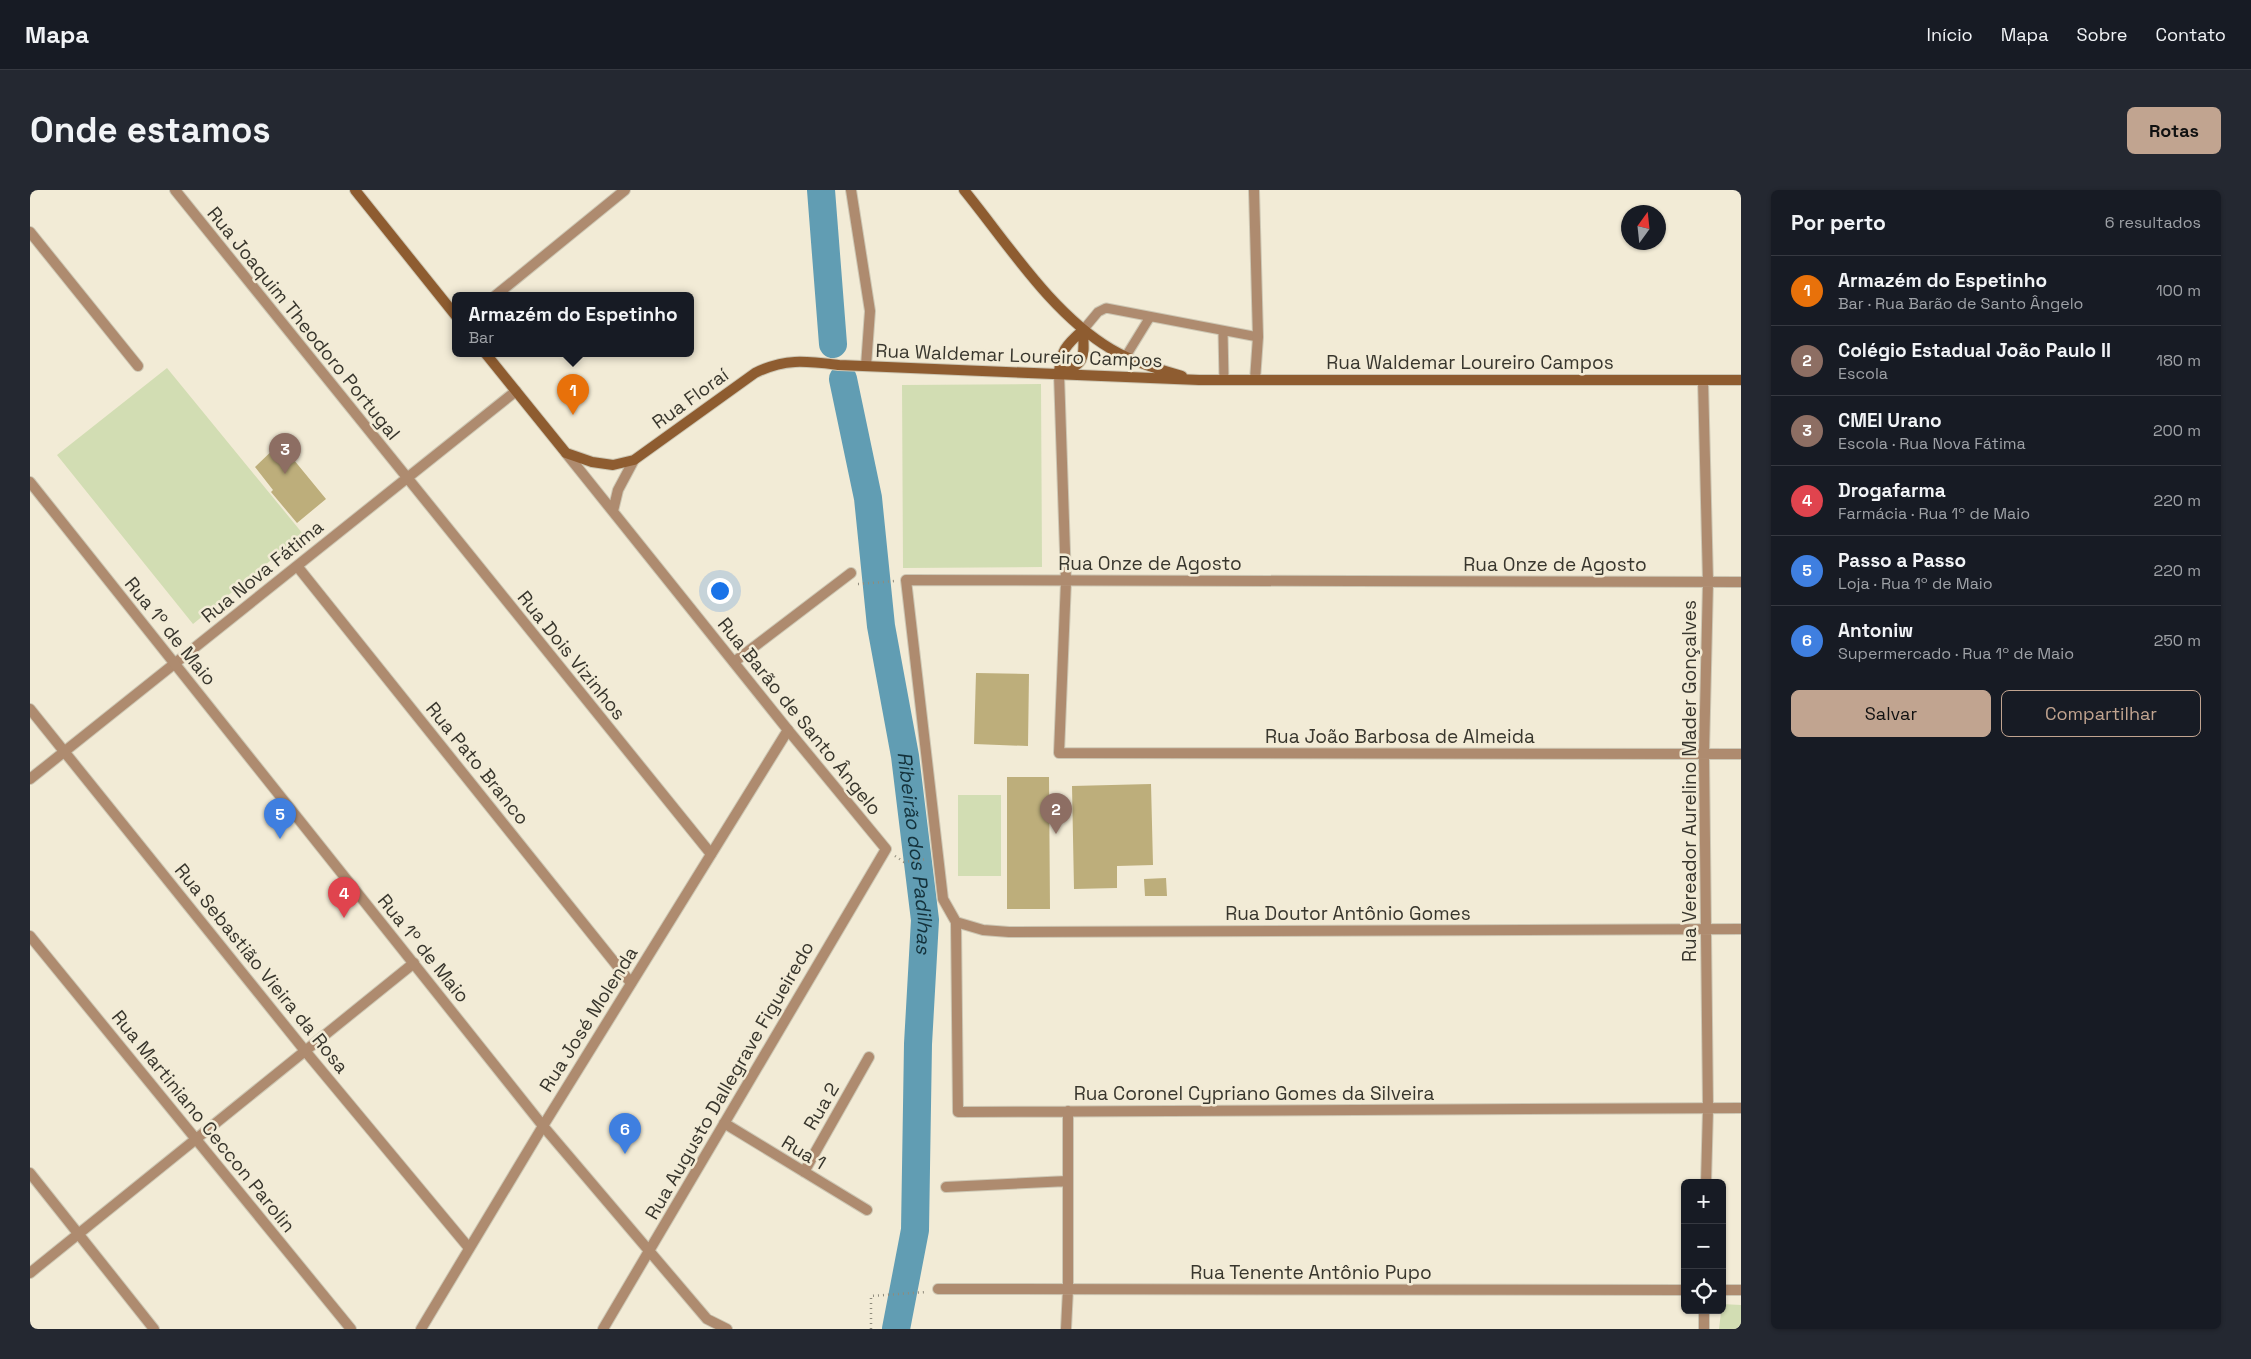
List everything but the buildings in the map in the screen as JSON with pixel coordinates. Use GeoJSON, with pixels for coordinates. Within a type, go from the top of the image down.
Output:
{"type":"FeatureCollection","features":[{"type":"Feature","properties":{"kind":"main road"},"geometry":{"type":"LineString","coordinates":[[355,190],[452,311]]}},
{"type":"Feature","properties":{"kind":"main road","name":"Rua Waldemar Loureiro Campos"},"geometry":{"type":"LineString","coordinates":[[964,190],[1047,294],[1083,330],[1126,356],[1199,380]]}},
{"type":"Feature","properties":{"kind":"main road"},"geometry":{"type":"LineString","coordinates":[[1083,330],[1083,354],[1080,363],[1078,366],[1059,374],[1061,354],[1083,330]]}},
{"type":"Feature","properties":{"kind":"main road","name":"Rua Barão de Santo Ângelo"},"geometry":{"type":"LineString","coordinates":[[488,357],[566,453]]}},
{"type":"Feature","properties":{"kind":"main road","name":"Rua Floraí"},"geometry":{"type":"LineString","coordinates":[[566,453],[592,462],[613,465],[634,460],[765,368],[777,363],[801,361],[839,365]]}},
{"type":"Feature","properties":{"kind":"main road","name":"Rua Waldemar Loureiro Campos"},"geometry":{"type":"LineString","coordinates":[[839,365],[1199,380],[1741,380]]}},
{"type":"Feature","properties":{"kind":"street","name":"Rua Joaquim Theodoro Portugal"},"geometry":{"type":"LineString","coordinates":[[175,190],[406,479]]}},
{"type":"Feature","properties":{"kind":"street"},"geometry":{"type":"LineString","coordinates":[[500,292],[625,190]]}},
{"type":"Feature","properties":{"kind":"street"},"geometry":{"type":"LineString","coordinates":[[851,190],[870,311],[866,366]]}},
{"type":"Feature","properties":{"kind":"street"},"geometry":{"type":"LineString","coordinates":[[1254,190],[1258,338],[1256,380]]}},
{"type":"Feature","properties":{"kind":"street"},"geometry":{"type":"LineString","coordinates":[[30,232],[138,366]]}},
{"type":"Feature","properties":{"kind":"street"},"geometry":{"type":"LineString","coordinates":[[1059,374],[1066,580]]}},
{"type":"Feature","properties":{"kind":"street","name":"Rua Vereador Aurelino Mader Gonçalves"},"geometry":{"type":"LineString","coordinates":[[1704,380],[1708,582],[1704,754],[1708,1109],[1706,1179]]}},
{"type":"Feature","properties":{"kind":"street","name":"Rua Nova Fátima"},"geometry":{"type":"LineString","coordinates":[[30,779],[516,391]]}},
{"type":"Feature","properties":{"kind":"street","name":"Rua Barão de Santo Ângelo"},"geometry":{"type":"LineString","coordinates":[[566,453],[886,849]]}},
{"type":"Feature","properties":{"kind":"street"},"geometry":{"type":"LineString","coordinates":[[613,511],[618,490],[634,460]]}},
{"type":"Feature","properties":{"kind":"street","name":"Rua Dois Vizinhos"},"geometry":{"type":"LineString","coordinates":[[406,479],[711,854]]}},
{"type":"Feature","properties":{"kind":"street","name":"Rua 1º de Maio"},"geometry":{"type":"LineString","coordinates":[[30,482],[543,1126],[708,1324],[727,1329]]}},
{"type":"Feature","properties":{"kind":"street","name":"Rua Pato Branco"},"geometry":{"type":"LineString","coordinates":[[297,566],[631,983]]}},
{"type":"Feature","properties":{"kind":"street"},"geometry":{"type":"LineString","coordinates":[[734,662],[851,573]]}},
{"type":"Feature","properties":{"kind":"street","name":"Rua Onze de Agosto"},"geometry":{"type":"LineString","coordinates":[[956,922],[943,899],[906,580],[1741,582]]}},
{"type":"Feature","properties":{"kind":"street","name":"Rua João Barbosa de Almeida"},"geometry":{"type":"LineString","coordinates":[[1066,580],[1059,753],[1741,754]]}},
{"type":"Feature","properties":{"kind":"street","name":"Rua Sebastião Vieira da Rosa"},"geometry":{"type":"LineString","coordinates":[[30,709],[306,1052],[470,1248]]}},
{"type":"Feature","properties":{"kind":"street","name":"Rua José Molenda"},"geometry":{"type":"LineString","coordinates":[[421,1329],[543,1126],[788,730]]}},
{"type":"Feature","properties":{"kind":"street","name":"Rua Augusto Dallegrave Figueiredo"},"geometry":{"type":"LineString","coordinates":[[603,1329],[886,849]]}},
{"type":"Feature","properties":{"kind":"street","name":"Rua Doutor Antônio Gomes"},"geometry":{"type":"LineString","coordinates":[[956,922],[982,930],[1009,932],[1741,928]]}},
{"type":"Feature","properties":{"kind":"street","name":"Rua Coronel Cypriano Gomes da Silveira"},"geometry":{"type":"LineString","coordinates":[[956,922],[958,1112],[1741,1108]]}},
{"type":"Feature","properties":{"kind":"street","name":"Rua Martiniano Ceccon Parolin"},"geometry":{"type":"LineString","coordinates":[[30,936],[351,1329]]}},
{"type":"Feature","properties":{"kind":"street"},"geometry":{"type":"LineString","coordinates":[[30,1273],[414,963]]}},
{"type":"Feature","properties":{"kind":"street","name":"Rua 2"},"geometry":{"type":"LineString","coordinates":[[804,1172],[869,1057]]}},
{"type":"Feature","properties":{"kind":"street"},"geometry":{"type":"LineString","coordinates":[[1066,1329],[1068,1289],[1068,1111]]}},
{"type":"Feature","properties":{"kind":"street","name":"Rua 1"},"geometry":{"type":"LineString","coordinates":[[724,1123],[867,1210]]}},
{"type":"Feature","properties":{"kind":"street"},"geometry":{"type":"LineString","coordinates":[[30,1173],[154,1329]]}},
{"type":"Feature","properties":{"kind":"street"},"geometry":{"type":"LineString","coordinates":[[946,1187],[1068,1181]]}},
{"type":"Feature","properties":{"kind":"street","name":"Rua Tenente Antônio Pupo"},"geometry":{"type":"LineString","coordinates":[[938,1289],[1681,1290]]}},
{"type":"Feature","properties":{"kind":"street"},"geometry":{"type":"LineString","coordinates":[[1726,1290],[1741,1290]]}},
{"type":"Feature","properties":{"kind":"street"},"geometry":{"type":"LineString","coordinates":[[1704,1314],[1704,1329]]}},
{"type":"Feature","properties":{"kind":"lane"},"geometry":{"type":"LineString","coordinates":[[1083,330],[1098,312],[1106,308],[1258,338]]}},
{"type":"Feature","properties":{"kind":"lane"},"geometry":{"type":"LineString","coordinates":[[1126,356],[1150,317]]}},
{"type":"Feature","properties":{"kind":"lane"},"geometry":{"type":"LineString","coordinates":[[1223,332],[1224,380]]}},
{"type":"Feature","properties":{"kind":"path"},"geometry":{"type":"LineString","coordinates":[[854,584],[897,580]]}},
{"type":"Feature","properties":{"kind":"path"},"geometry":{"type":"LineString","coordinates":[[904,862],[929,859]]}},
{"type":"Feature","properties":{"kind":"path"},"geometry":{"type":"LineString","coordinates":[[871,1329],[871,1296],[925,1293]]}},
{"type":"Feature","properties":{"kind":"green space"},"geometry":{"type":"Polygon","coordinates":[[[167,368],[303,534],[193,624],[57,455],[167,368]]]}},
{"type":"Feature","properties":{"kind":"green space"},"geometry":{"type":"Polygon","coordinates":[[[1041,384],[1042,567],[903,568],[902,385],[1041,384]]]}},
{"type":"Feature","properties":{"kind":"green space"},"geometry":{"type":"Polygon","coordinates":[[[958,795],[1001,795],[1001,876],[958,876],[958,795]]]}},
{"type":"Feature","properties":{"kind":"green space"},"geometry":{"type":"Polygon","coordinates":[[[1726,1304],[1741,1305],[1741,1329],[1719,1329],[1721,1314],[1726,1314],[1726,1304]]]}},
{"type":"Feature","properties":{"kind":"waterway","name":"Ribeirão dos Padilhas"},"geometry":{"type":"LineString","coordinates":[[821,190],[833,344]]}},
{"type":"Feature","properties":{"kind":"waterway","name":"Ribeirão dos Padilhas"},"geometry":{"type":"LineString","coordinates":[[843,379],[868,498],[881,626],[905,756],[925,920],[918,1044],[915,1230],[896,1329]]}},
{"type":"Feature","properties":{"kind":"place","name":"Armazém do Espetinho"},"geometry":{"type":"Point","coordinates":[573,415]}},
{"type":"Feature","properties":{"kind":"place","name":"CMEI Urano"},"geometry":{"type":"Point","coordinates":[285,474]}},
{"type":"Feature","properties":{"kind":"place","name":"Colégio Estadual João Paulo II"},"geometry":{"type":"Point","coordinates":[1056,834]}},
{"type":"Feature","properties":{"kind":"place","name":"Passo a Passo"},"geometry":{"type":"Point","coordinates":[280,839]}},
{"type":"Feature","properties":{"kind":"place","name":"Drogafarma"},"geometry":{"type":"Point","coordinates":[344,918]}},
{"type":"Feature","properties":{"kind":"place","name":"Antoniw"},"geometry":{"type":"Point","coordinates":[625,1154]}}]}
